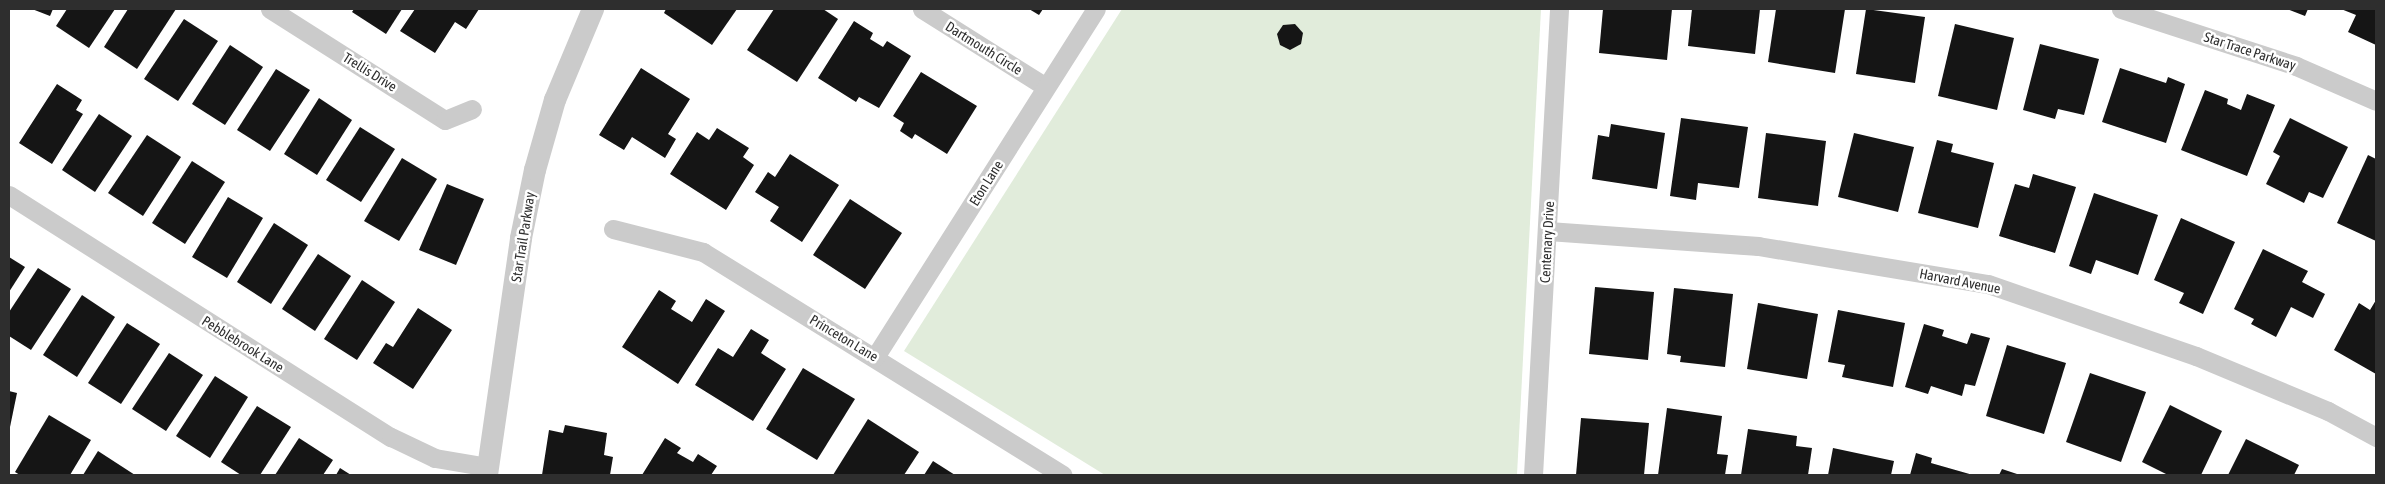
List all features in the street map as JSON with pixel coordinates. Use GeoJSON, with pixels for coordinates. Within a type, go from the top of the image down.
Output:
{"type":"FeatureCollection","features":[{"type":"Feature","properties":{"kind":"street","name":"Trellis Drive"},"geometry":{"type":"LineString","coordinates":[[270,9],[444,120],[472,109]]}},
{"type":"Feature","properties":{"kind":"street","name":"Star Trail Parkway"},"geometry":{"type":"LineString","coordinates":[[488,471],[521,238],[535,170],[555,100],[593,9]]}},
{"type":"Feature","properties":{"kind":"street","name":"Dartmouth Circle"},"geometry":{"type":"LineString","coordinates":[[922,9],[1046,87]]}},
{"type":"Feature","properties":{"kind":"street","name":"Eton Lane"},"geometry":{"type":"LineString","coordinates":[[875,357],[1096,9]]}},
{"type":"Feature","properties":{"kind":"street","name":"Centenary Drive"},"geometry":{"type":"LineString","coordinates":[[1533,475],[1548,231],[1558,9]]}},
{"type":"Feature","properties":{"kind":"street","name":"Star Trace Parkway"},"geometry":{"type":"LineString","coordinates":[[2121,9],[2296,66],[2376,101]]}},
{"type":"Feature","properties":{"kind":"street","name":"Pebblebrook Lane"},"geometry":{"type":"LineString","coordinates":[[9,196],[391,437],[436,458],[488,471]]}},
{"type":"Feature","properties":{"kind":"street","name":"Princeton Lane"},"geometry":{"type":"LineString","coordinates":[[613,229],[703,252],[1063,475]]}},
{"type":"Feature","properties":{"kind":"street","name":"Harvard Avenue"},"geometry":{"type":"LineString","coordinates":[[1548,231],[1758,246],[1988,284],[2196,356],[2328,411],[2376,438]]}},
{"type":"Feature","properties":{"kind":"green space"},"geometry":{"type":"Polygon","coordinates":[[[1122,9],[1541,9],[1517,475],[1105,475],[904,351],[1122,9]]]}},
{"type":"Feature","properties":{"kind":"building"},"geometry":{"type":"Polygon","coordinates":[[[32,9],[53,9],[50,16],[32,9]]]}},
{"type":"Feature","properties":{"kind":"building"},"geometry":{"type":"Polygon","coordinates":[[[67,9],[115,9],[89,48],[56,26],[67,9]]]}},
{"type":"Feature","properties":{"kind":"building"},"geometry":{"type":"Polygon","coordinates":[[[128,9],[176,9],[137,69],[104,47],[128,9]]]}},
{"type":"Feature","properties":{"kind":"building"},"geometry":{"type":"Polygon","coordinates":[[[354,9],[402,9],[386,34],[352,12],[354,9]]]}},
{"type":"Feature","properties":{"kind":"building"},"geometry":{"type":"Polygon","coordinates":[[[415,9],[479,9],[466,29],[455,22],[435,53],[400,31],[415,9]]]}},
{"type":"Feature","properties":{"kind":"building"},"geometry":{"type":"Polygon","coordinates":[[[666,9],[737,9],[712,45],[664,13],[666,9]]]}},
{"type":"Feature","properties":{"kind":"building"},"geometry":{"type":"Polygon","coordinates":[[[774,9],[823,9],[838,19],[797,82],[747,50],[774,9]]]}},
{"type":"Feature","properties":{"kind":"building"},"geometry":{"type":"Polygon","coordinates":[[[1029,9],[1043,9],[1039,15],[1029,9]]]}},
{"type":"Feature","properties":{"kind":"building"},"geometry":{"type":"Polygon","coordinates":[[[1603,9],[1672,9],[1667,60],[1599,53],[1603,9]]]}},
{"type":"Feature","properties":{"kind":"building"},"geometry":{"type":"Polygon","coordinates":[[[1692,9],[1760,9],[1755,54],[1688,46],[1692,9]]]}},
{"type":"Feature","properties":{"kind":"building"},"geometry":{"type":"Polygon","coordinates":[[[1776,9],[1845,9],[1835,73],[1768,62],[1776,9]]]}},
{"type":"Feature","properties":{"kind":"building"},"geometry":{"type":"Polygon","coordinates":[[[1866,9],[1925,17],[1915,83],[1856,74],[1866,9]]]}},
{"type":"Feature","properties":{"kind":"building"},"geometry":{"type":"Polygon","coordinates":[[[2287,9],[2308,9],[2305,16],[2287,9]]]}},
{"type":"Feature","properties":{"kind":"building"},"geometry":{"type":"Polygon","coordinates":[[[2341,9],[2376,9],[2376,45],[2348,32],[2356,15],[2341,9]]]}},
{"type":"Feature","properties":{"kind":"building"},"geometry":{"type":"Polygon","coordinates":[[[184,19],[218,41],[178,101],[144,79],[184,19]]]}},
{"type":"Feature","properties":{"kind":"building"},"geometry":{"type":"Polygon","coordinates":[[[854,21],[873,33],[870,39],[883,47],[887,41],[911,56],[879,108],[859,97],[856,102],[818,78],[854,21]]]}},
{"type":"Feature","properties":{"kind":"building"},"geometry":{"type":"Polygon","coordinates":[[[1295,24],[1303,33],[1301,44],[1290,50],[1280,45],[1277,34],[1283,25],[1295,24]]]}},
{"type":"Feature","properties":{"kind":"building"},"geometry":{"type":"Polygon","coordinates":[[[1955,24],[2014,38],[1997,110],[1938,96],[1955,24]]]}},
{"type":"Feature","properties":{"kind":"building"},"geometry":{"type":"Polygon","coordinates":[[[2040,44],[2099,59],[2084,115],[2058,109],[2055,119],[2023,110],[2040,44]]]}},
{"type":"Feature","properties":{"kind":"building"},"geometry":{"type":"Polygon","coordinates":[[[230,45],[263,67],[225,125],[192,104],[230,45]]]}},
{"type":"Feature","properties":{"kind":"building"},"geometry":{"type":"Polygon","coordinates":[[[641,68],[690,99],[668,134],[676,139],[665,158],[632,137],[624,150],[599,135],[641,68]]]}},
{"type":"Feature","properties":{"kind":"building"},"geometry":{"type":"Polygon","coordinates":[[[2120,68],[2166,83],[2168,77],[2185,84],[2166,143],[2102,122],[2120,68]]]}},
{"type":"Feature","properties":{"kind":"building"},"geometry":{"type":"Polygon","coordinates":[[[276,69],[310,90],[270,151],[237,130],[276,69]]]}},
{"type":"Feature","properties":{"kind":"building"},"geometry":{"type":"Polygon","coordinates":[[[921,72],[977,106],[947,154],[915,134],[912,139],[900,131],[904,123],[893,116],[921,72]]]}},
{"type":"Feature","properties":{"kind":"building"},"geometry":{"type":"Polygon","coordinates":[[[57,84],[82,100],[76,110],[83,114],[52,164],[19,143],[57,84]]]}},
{"type":"Feature","properties":{"kind":"building"},"geometry":{"type":"Polygon","coordinates":[[[2205,90],[2228,99],[2227,104],[2241,110],[2247,94],[2275,105],[2247,176],[2181,150],[2205,90]]]}},
{"type":"Feature","properties":{"kind":"building"},"geometry":{"type":"Polygon","coordinates":[[[319,98],[352,120],[317,175],[284,154],[319,98]]]}},
{"type":"Feature","properties":{"kind":"building"},"geometry":{"type":"Polygon","coordinates":[[[99,114],[132,136],[95,192],[62,170],[99,114]]]}},
{"type":"Feature","properties":{"kind":"building"},"geometry":{"type":"Polygon","coordinates":[[[1681,118],[1748,127],[1739,188],[1698,183],[1696,200],[1670,196],[1681,118]]]}},
{"type":"Feature","properties":{"kind":"building"},"geometry":{"type":"Polygon","coordinates":[[[2290,118],[2348,147],[2323,198],[2309,192],[2304,203],[2266,184],[2280,156],[2273,152],[2290,118]]]}},
{"type":"Feature","properties":{"kind":"building"},"geometry":{"type":"Polygon","coordinates":[[[1611,124],[1665,133],[1657,189],[1592,179],[1598,135],[1609,137],[1611,124]]]}},
{"type":"Feature","properties":{"kind":"building"},"geometry":{"type":"Polygon","coordinates":[[[360,127],[395,149],[361,202],[326,180],[360,127]]]}},
{"type":"Feature","properties":{"kind":"building"},"geometry":{"type":"Polygon","coordinates":[[[717,128],[749,148],[743,157],[754,165],[726,210],[670,174],[697,132],[709,140],[717,128]]]}},
{"type":"Feature","properties":{"kind":"building"},"geometry":{"type":"Polygon","coordinates":[[[1766,133],[1826,141],[1818,206],[1758,198],[1766,133]]]}},
{"type":"Feature","properties":{"kind":"building"},"geometry":{"type":"Polygon","coordinates":[[[1854,133],[1914,147],[1898,212],[1838,197],[1854,133]]]}},
{"type":"Feature","properties":{"kind":"building"},"geometry":{"type":"Polygon","coordinates":[[[147,135],[181,157],[143,216],[108,193],[147,135]]]}},
{"type":"Feature","properties":{"kind":"building"},"geometry":{"type":"Polygon","coordinates":[[[1937,140],[1953,144],[1951,152],[1994,163],[1978,228],[1918,213],[1937,140]]]}},
{"type":"Feature","properties":{"kind":"building"},"geometry":{"type":"Polygon","coordinates":[[[790,154],[839,185],[802,242],[770,221],[779,207],[755,192],[768,172],[775,177],[790,154]]]}},
{"type":"Feature","properties":{"kind":"building"},"geometry":{"type":"Polygon","coordinates":[[[2368,155],[2376,159],[2376,241],[2337,223],[2368,155]]]}},
{"type":"Feature","properties":{"kind":"building"},"geometry":{"type":"Polygon","coordinates":[[[402,158],[437,179],[399,241],[364,221],[402,158]]]}},
{"type":"Feature","properties":{"kind":"building"},"geometry":{"type":"Polygon","coordinates":[[[192,161],[225,182],[185,244],[152,223],[192,161]]]}},
{"type":"Feature","properties":{"kind":"building"},"geometry":{"type":"Polygon","coordinates":[[[2033,174],[2076,187],[2055,253],[1999,236],[2015,184],[2029,188],[2033,174]]]}},
{"type":"Feature","properties":{"kind":"building"},"geometry":{"type":"Polygon","coordinates":[[[447,184],[484,199],[456,265],[419,250],[447,184]]]}},
{"type":"Feature","properties":{"kind":"building"},"geometry":{"type":"Polygon","coordinates":[[[2094,193],[2158,215],[2138,275],[2096,260],[2091,274],[2069,266],[2094,193]]]}},
{"type":"Feature","properties":{"kind":"building"},"geometry":{"type":"Polygon","coordinates":[[[228,197],[263,218],[227,278],[192,257],[228,197]]]}},
{"type":"Feature","properties":{"kind":"building"},"geometry":{"type":"Polygon","coordinates":[[[850,199],[902,233],[865,289],[813,255],[850,199]]]}},
{"type":"Feature","properties":{"kind":"building"},"geometry":{"type":"Polygon","coordinates":[[[2181,218],[2235,242],[2203,314],[2179,303],[2184,293],[2154,280],[2181,218]]]}},
{"type":"Feature","properties":{"kind":"building"},"geometry":{"type":"Polygon","coordinates":[[[274,223],[308,245],[271,304],[237,282],[274,223]]]}},
{"type":"Feature","properties":{"kind":"building"},"geometry":{"type":"Polygon","coordinates":[[[2263,249],[2308,271],[2302,282],[2325,294],[2313,318],[2291,307],[2276,337],[2251,324],[2254,319],[2234,309],[2263,249]]]}},
{"type":"Feature","properties":{"kind":"building"},"geometry":{"type":"Polygon","coordinates":[[[318,254],[351,276],[315,331],[282,309],[318,254]]]}},
{"type":"Feature","properties":{"kind":"building"},"geometry":{"type":"Polygon","coordinates":[[[9,257],[25,267],[9,292],[9,257]]]}},
{"type":"Feature","properties":{"kind":"building"},"geometry":{"type":"Polygon","coordinates":[[[38,268],[71,289],[31,350],[9,336],[9,312],[38,268]]]}},
{"type":"Feature","properties":{"kind":"building"},"geometry":{"type":"Polygon","coordinates":[[[362,280],[395,302],[357,360],[324,339],[362,280]]]}},
{"type":"Feature","properties":{"kind":"building"},"geometry":{"type":"Polygon","coordinates":[[[1595,287],[1654,292],[1648,360],[1589,354],[1595,287]]]}},
{"type":"Feature","properties":{"kind":"building"},"geometry":{"type":"Polygon","coordinates":[[[1674,288],[1733,294],[1725,367],[1680,362],[1681,356],[1667,354],[1674,288]]]}},
{"type":"Feature","properties":{"kind":"building"},"geometry":{"type":"Polygon","coordinates":[[[659,290],[676,301],[671,309],[692,322],[706,299],[725,311],[678,384],[622,347],[659,290]]]}},
{"type":"Feature","properties":{"kind":"building"},"geometry":{"type":"Polygon","coordinates":[[[82,295],[115,317],[77,377],[43,355],[82,295]]]}},
{"type":"Feature","properties":{"kind":"building"},"geometry":{"type":"Polygon","coordinates":[[[2376,300],[2376,374],[2334,350],[2359,303],[2370,310],[2376,300]]]}},
{"type":"Feature","properties":{"kind":"building"},"geometry":{"type":"Polygon","coordinates":[[[1758,303],[1818,314],[1807,379],[1747,369],[1758,303]]]}},
{"type":"Feature","properties":{"kind":"building"},"geometry":{"type":"Polygon","coordinates":[[[418,308],[452,330],[413,389],[373,363],[386,343],[393,347],[418,308]]]}},
{"type":"Feature","properties":{"kind":"building"},"geometry":{"type":"Polygon","coordinates":[[[1838,310],[1905,323],[1893,387],[1842,377],[1845,365],[1828,362],[1838,310]]]}},
{"type":"Feature","properties":{"kind":"building"},"geometry":{"type":"Polygon","coordinates":[[[127,323],[160,344],[121,404],[88,383],[127,323]]]}},
{"type":"Feature","properties":{"kind":"building"},"geometry":{"type":"Polygon","coordinates":[[[1924,324],[1944,330],[1942,336],[1967,344],[1971,333],[1990,338],[1975,386],[1965,384],[1962,396],[1931,386],[1928,394],[1905,387],[1924,324]]]}},
{"type":"Feature","properties":{"kind":"building"},"geometry":{"type":"Polygon","coordinates":[[[751,329],[769,340],[761,353],[786,369],[753,421],[695,385],[718,348],[733,357],[751,329]]]}},
{"type":"Feature","properties":{"kind":"building"},"geometry":{"type":"Polygon","coordinates":[[[2007,345],[2066,363],[2044,434],[1986,416],[2007,345]]]}},
{"type":"Feature","properties":{"kind":"building"},"geometry":{"type":"Polygon","coordinates":[[[169,353],[203,375],[166,431],[132,409],[169,353]]]}},
{"type":"Feature","properties":{"kind":"building"},"geometry":{"type":"Polygon","coordinates":[[[803,368],[855,399],[817,460],[766,429],[803,368]]]}},
{"type":"Feature","properties":{"kind":"building"},"geometry":{"type":"Polygon","coordinates":[[[2090,373],[2146,392],[2121,462],[2066,442],[2090,373]]]}},
{"type":"Feature","properties":{"kind":"building"},"geometry":{"type":"Polygon","coordinates":[[[215,376],[248,397],[210,458],[176,436],[215,376]]]}},
{"type":"Feature","properties":{"kind":"building"},"geometry":{"type":"Polygon","coordinates":[[[9,391],[17,393],[10,427],[9,427],[9,391]]]}},
{"type":"Feature","properties":{"kind":"building"},"geometry":{"type":"Polygon","coordinates":[[[2170,405],[2222,431],[2201,475],[2168,475],[2142,462],[2170,405]]]}},
{"type":"Feature","properties":{"kind":"building"},"geometry":{"type":"Polygon","coordinates":[[[257,406],[291,427],[260,475],[241,475],[221,462],[257,406]]]}},
{"type":"Feature","properties":{"kind":"building"},"geometry":{"type":"Polygon","coordinates":[[[1667,408],[1722,416],[1717,454],[1728,455],[1725,475],[1658,475],[1667,408]]]}},
{"type":"Feature","properties":{"kind":"building"},"geometry":{"type":"Polygon","coordinates":[[[49,415],[91,440],[70,475],[20,475],[15,472],[49,415]]]}},
{"type":"Feature","properties":{"kind":"building"},"geometry":{"type":"Polygon","coordinates":[[[1581,418],[1649,423],[1644,475],[1576,475],[1581,418]]]}},
{"type":"Feature","properties":{"kind":"building"},"geometry":{"type":"Polygon","coordinates":[[[868,419],[919,452],[904,475],[833,475],[868,419]]]}},
{"type":"Feature","properties":{"kind":"building"},"geometry":{"type":"Polygon","coordinates":[[[565,425],[607,433],[604,455],[613,457],[610,475],[542,475],[549,430],[563,433],[565,425]]]}},
{"type":"Feature","properties":{"kind":"building"},"geometry":{"type":"Polygon","coordinates":[[[1748,429],[1797,436],[1796,446],[1812,448],[1808,475],[1741,475],[1748,429]]]}},
{"type":"Feature","properties":{"kind":"building"},"geometry":{"type":"Polygon","coordinates":[[[299,438],[333,460],[323,475],[275,475],[299,438]]]}},
{"type":"Feature","properties":{"kind":"building"},"geometry":{"type":"Polygon","coordinates":[[[665,438],[681,448],[677,453],[693,462],[698,454],[717,466],[711,475],[642,475],[665,438]]]}},
{"type":"Feature","properties":{"kind":"building"},"geometry":{"type":"Polygon","coordinates":[[[2246,439],[2299,465],[2294,475],[2228,475],[2246,439]]]}},
{"type":"Feature","properties":{"kind":"building"},"geometry":{"type":"Polygon","coordinates":[[[1833,448],[1894,461],[1891,475],[1828,475],[1833,448]]]}},
{"type":"Feature","properties":{"kind":"building"},"geometry":{"type":"Polygon","coordinates":[[[98,451],[135,475],[83,475],[98,451]]]}},
{"type":"Feature","properties":{"kind":"building"},"geometry":{"type":"Polygon","coordinates":[[[1916,453],[1932,458],[1931,463],[1973,475],[1910,475],[1916,453]]]}},
{"type":"Feature","properties":{"kind":"building"},"geometry":{"type":"Polygon","coordinates":[[[933,461],[955,475],[924,475],[933,461]]]}},
{"type":"Feature","properties":{"kind":"building"},"geometry":{"type":"Polygon","coordinates":[[[340,468],[351,475],[336,475],[340,468]]]}},
{"type":"Feature","properties":{"kind":"building"},"geometry":{"type":"Polygon","coordinates":[[[2002,469],[2020,475],[1999,475],[2002,469]]]}}]}
